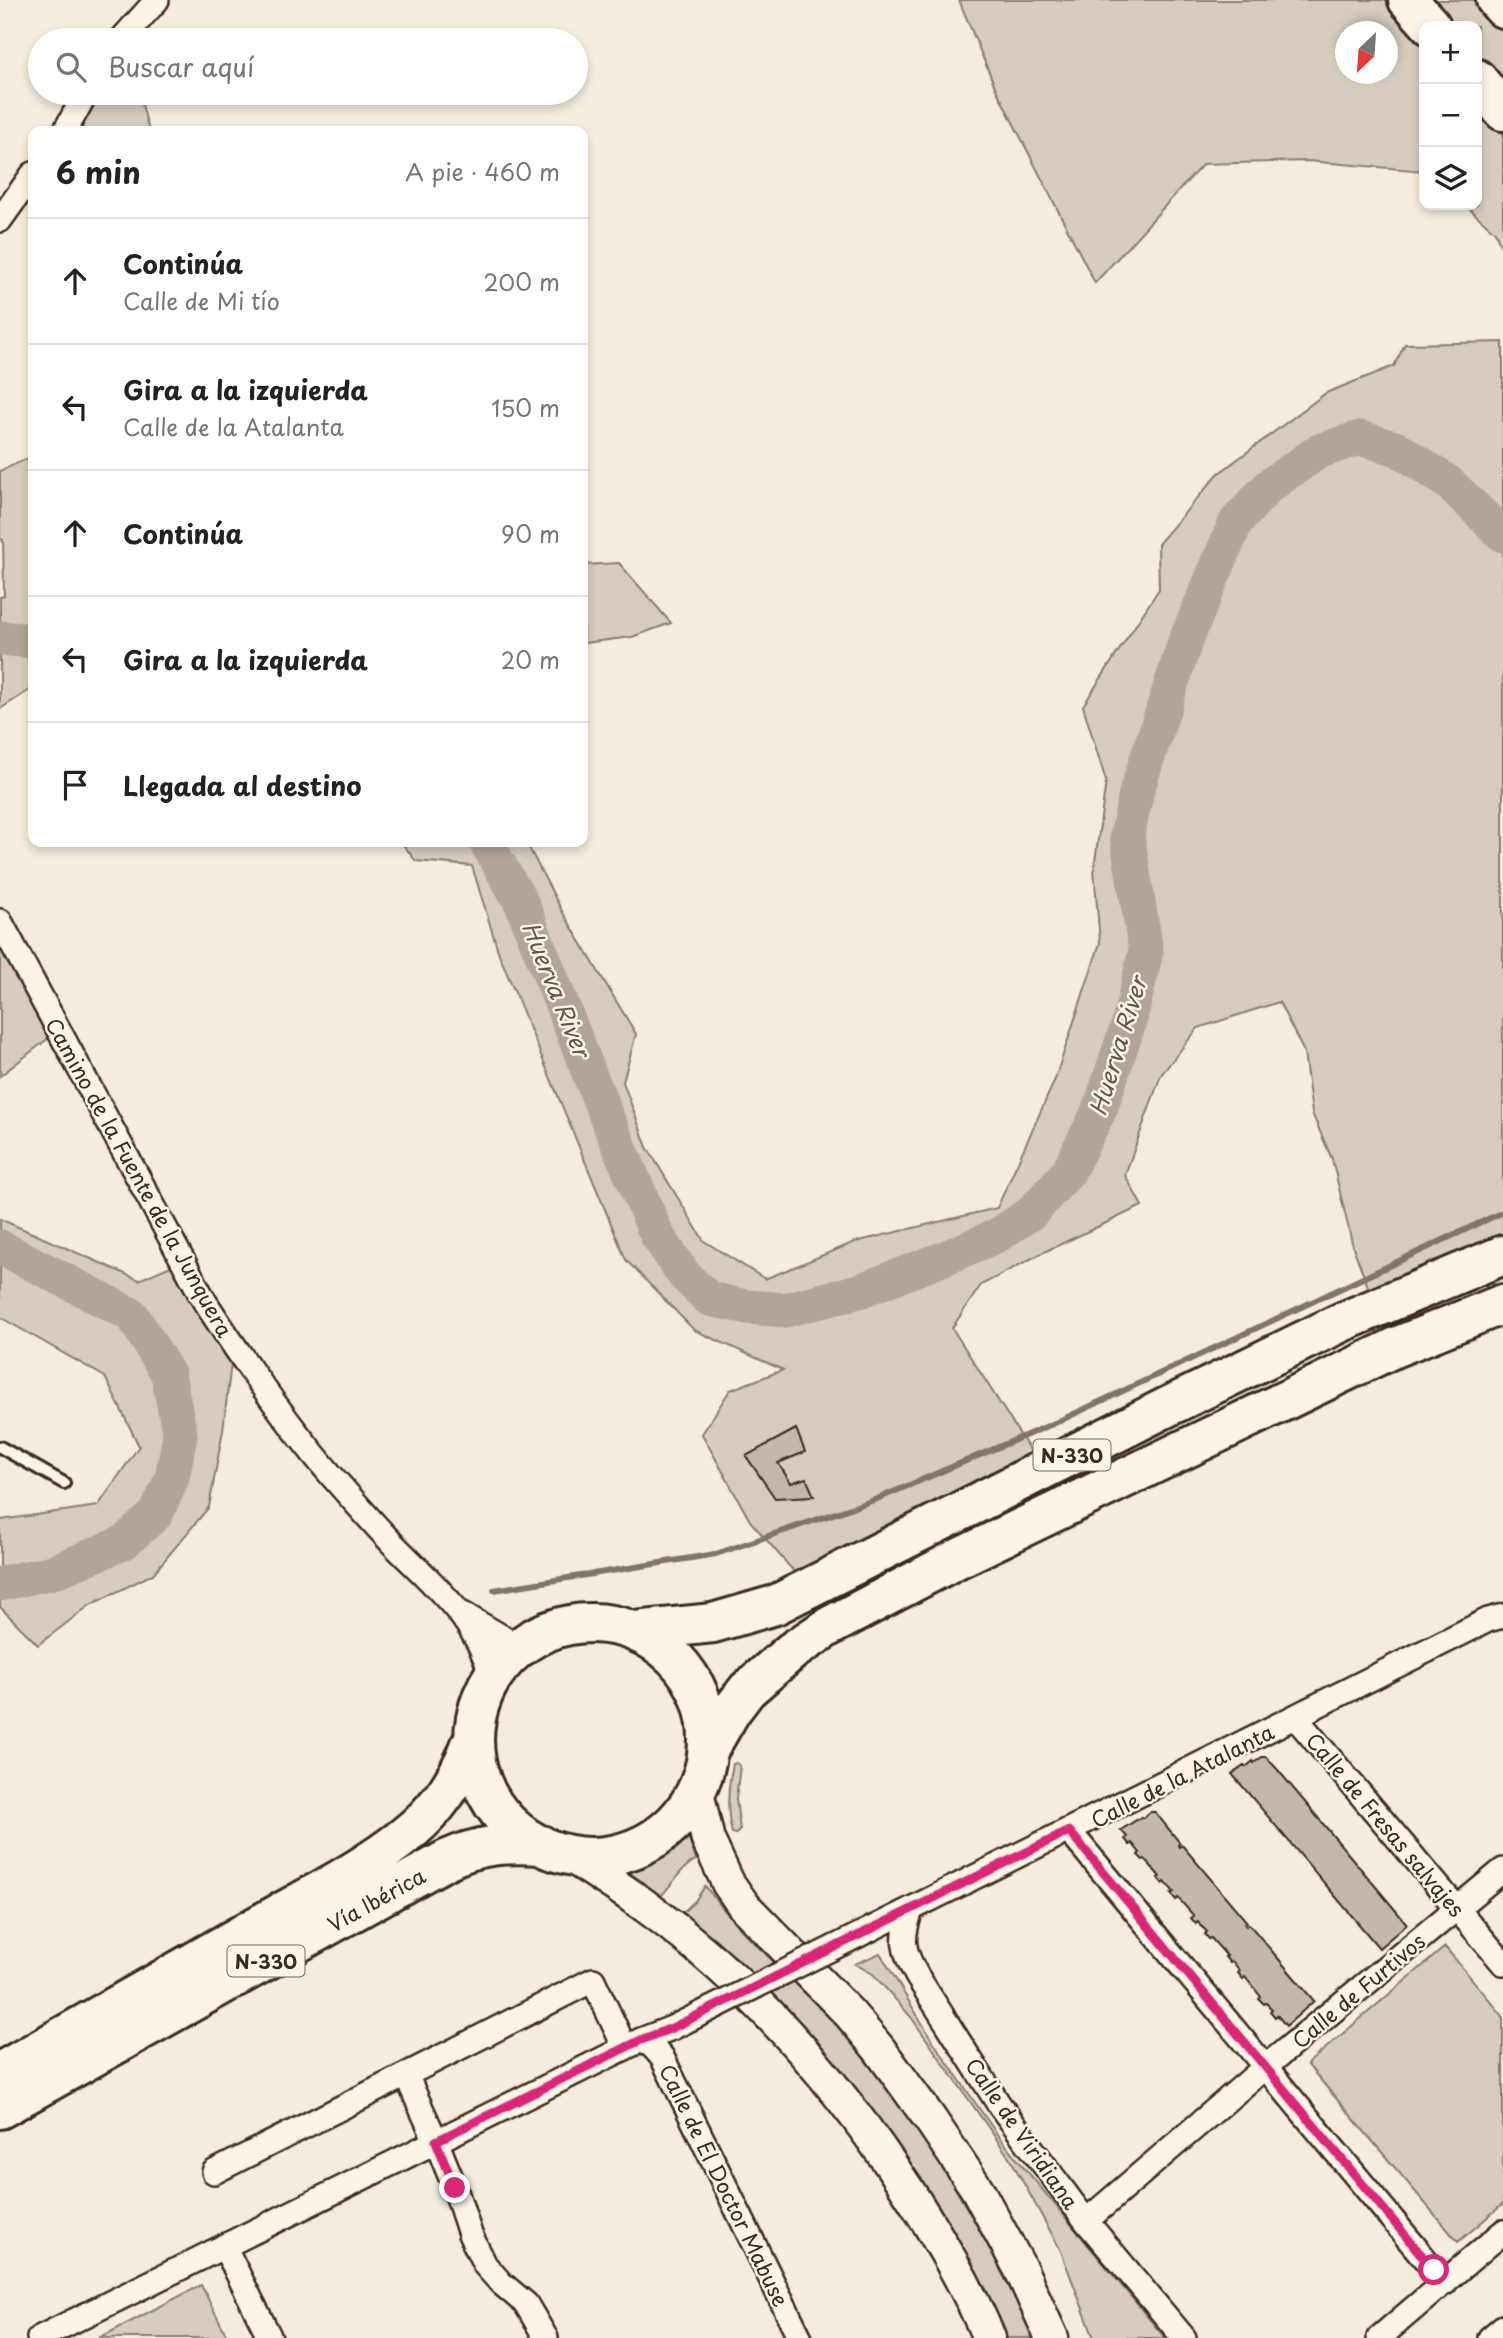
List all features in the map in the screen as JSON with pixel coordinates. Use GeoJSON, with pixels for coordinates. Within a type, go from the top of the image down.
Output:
{"type":"FeatureCollection","features":[{"type":"Feature","properties":{"kind":"highway"},"geometry":{"type":"LineString","coordinates":[[1408,0],[1427,21]]}},
{"type":"Feature","properties":{"kind":"highway"},"geometry":{"type":"LineString","coordinates":[[1496,0],[1503,8]]}},
{"type":"Feature","properties":{"kind":"highway"},"geometry":{"type":"LineString","coordinates":[[1481,84],[1503,111]]}},
{"type":"Feature","properties":{"kind":"highway","name":"N-330"},"geometry":{"type":"LineString","coordinates":[[635,1631],[670,1653],[688,1674],[700,1699],[707,1726],[709,1749],[704,1777],[697,1792],[674,1821],[653,1838],[631,1849],[608,1855],[583,1856],[552,1849],[520,1833],[488,1798],[479,1777],[472,1742],[477,1716],[492,1679],[518,1649],[535,1638],[566,1626],[584,1623],[635,1631],[713,1623],[775,1605],[1342,1322],[1503,1255]]}},
{"type":"Feature","properties":{"kind":"highway","name":"N-330"},"geometry":{"type":"LineString","coordinates":[[709,1749],[747,1690],[792,1651],[828,1627],[955,1560],[1383,1353],[1503,1304]]}},
{"type":"Feature","properties":{"kind":"highway","name":"Vía Ibérica"},"geometry":{"type":"LineString","coordinates":[[0,2072],[307,1898],[390,1846],[425,1818],[442,1799],[460,1772],[472,1742]]}},
{"type":"Feature","properties":{"kind":"highway","name":"Vía Ibérica"},"geometry":{"type":"LineString","coordinates":[[0,2109],[446,1860],[493,1844],[552,1849]]}},
{"type":"Feature","properties":{"kind":"main road"},"geometry":{"type":"LineString","coordinates":[[697,1792],[708,1840],[728,1883],[744,1906],[857,2023],[930,2119],[977,2189],[1021,2270],[1052,2338]]}},
{"type":"Feature","properties":{"kind":"main road"},"geometry":{"type":"LineString","coordinates":[[552,1849],[642,1903],[695,1945],[734,1978],[804,2050],[877,2143],[947,2251],[973,2300],[989,2338]]}},
{"type":"Feature","properties":{"kind":"street"},"geometry":{"type":"LineString","coordinates":[[132,28],[157,0]]}},
{"type":"Feature","properties":{"kind":"street"},"geometry":{"type":"LineString","coordinates":[[68,126],[79,105]]}},
{"type":"Feature","properties":{"kind":"street"},"geometry":{"type":"LineString","coordinates":[[0,220],[28,181]]}},
{"type":"Feature","properties":{"kind":"street","name":"Camino de la Fuente de la Junquera"},"geometry":{"type":"LineString","coordinates":[[0,921],[205,1302],[233,1346],[337,1482],[461,1613],[481,1644],[492,1679]]}},
{"type":"Feature","properties":{"kind":"street","name":"Camino de la Fuente de la Junquera"},"geometry":{"type":"LineString","coordinates":[[461,1613],[518,1649]]}},
{"type":"Feature","properties":{"kind":"street","name":"Calle de la Atalanta"},"geometry":{"type":"LineString","coordinates":[[39,2338],[633,2044],[672,2028],[911,1910],[1488,1620],[1503,1616]]}},
{"type":"Feature","properties":{"kind":"street","name":"Calle de Fresas salvajes"},"geometry":{"type":"LineString","coordinates":[[1296,1717],[1503,1963]]}},
{"type":"Feature","properties":{"kind":"street"},"geometry":{"type":"LineString","coordinates":[[1069,1831],[1445,2283]]}},
{"type":"Feature","properties":{"kind":"street","name":"Calle de Furtivos"},"geometry":{"type":"LineString","coordinates":[[1086,2221],[1264,2068],[1503,1870]]}},
{"type":"Feature","properties":{"kind":"street","name":"Calle de Viridiana"},"geometry":{"type":"LineString","coordinates":[[911,1910],[903,1939],[909,1961],[917,1976],[1000,2106],[1086,2221],[1184,2338]]}},
{"type":"Feature","properties":{"kind":"street"},"geometry":{"type":"LineString","coordinates":[[214,2172],[593,1980],[633,2044]]}},
{"type":"Feature","properties":{"kind":"street","name":"Calle de El Doctor Mabuse"},"geometry":{"type":"LineString","coordinates":[[633,2044],[652,2046],[662,2057],[800,2338]]}},
{"type":"Feature","properties":{"kind":"street"},"geometry":{"type":"LineString","coordinates":[[406,2075],[436,2141],[470,2234],[485,2265],[526,2304],[546,2338]]}},
{"type":"Feature","properties":{"kind":"street"},"geometry":{"type":"LineString","coordinates":[[1379,2338],[1503,2232]]}},
{"type":"Feature","properties":{"kind":"street"},"geometry":{"type":"LineString","coordinates":[[224,2246],[270,2338]]}},
{"type":"Feature","properties":{"kind":"street"},"geometry":{"type":"LineString","coordinates":[[1490,2338],[1503,2327]]}},
{"type":"Feature","properties":{"kind":"lane"},"geometry":{"type":"LineString","coordinates":[[0,1447],[64,1483]]}},
{"type":"Feature","properties":{"kind":"shaded area"},"geometry":{"type":"Polygon","coordinates":[[[959,0],[1503,0],[1503,251],[1495,232],[1471,210],[1482,210],[1482,21],[1419,21],[1419,171],[1307,161],[1203,164],[1095,283],[996,89],[959,0]]]}},
{"type":"Feature","properties":{"kind":"shaded area"},"geometry":{"type":"Polygon","coordinates":[[[79,105],[142,105],[148,126],[68,126],[79,105]]]}},
{"type":"Feature","properties":{"kind":"shaded area"},"geometry":{"type":"Polygon","coordinates":[[[1503,342],[1503,1246],[1373,1300],[1353,1247],[1332,1159],[1312,1113],[1304,1052],[1279,1002],[1198,1028],[1161,1075],[1125,1175],[1142,1206],[981,1285],[952,1328],[1038,1463],[803,1582],[750,1521],[702,1434],[730,1390],[783,1370],[694,1330],[626,1260],[499,954],[472,866],[416,861],[405,847],[529,847],[562,911],[636,1034],[623,1082],[647,1147],[704,1241],[765,1279],[855,1242],[997,1208],[1054,1082],[1100,943],[1094,869],[1106,781],[1083,706],[1159,589],[1158,544],[1218,474],[1326,393],[1394,366],[1405,344],[1503,342]],[[796,1429],[746,1456],[775,1497],[806,1479],[791,1483],[778,1463],[805,1452],[796,1429]]]}},
{"type":"Feature","properties":{"kind":"shaded area"},"geometry":{"type":"Polygon","coordinates":[[[28,458],[28,691],[0,709],[0,597],[4,596],[3,540],[0,539],[0,471],[28,458]]]}},
{"type":"Feature","properties":{"kind":"shaded area"},"geometry":{"type":"Polygon","coordinates":[[[619,563],[671,623],[632,637],[588,642],[588,565],[619,563]]]}},
{"type":"Feature","properties":{"kind":"shaded area"},"geometry":{"type":"Polygon","coordinates":[[[0,921],[59,1030],[0,1076],[0,921]]]}},
{"type":"Feature","properties":{"kind":"shaded area"},"geometry":{"type":"Polygon","coordinates":[[[0,1219],[139,1280],[182,1261],[233,1346],[223,1430],[209,1507],[153,1574],[90,1605],[38,1645],[0,1607],[0,1520],[98,1506],[139,1446],[105,1377],[0,1317],[0,1219]]]}},
{"type":"Feature","properties":{"kind":"shaded area"},"geometry":{"type":"Polygon","coordinates":[[[733,1764],[740,1766],[736,1799],[740,1830],[736,1834],[732,1833],[728,1807],[731,1772],[733,1764]]]}},
{"type":"Feature","properties":{"kind":"shaded area"},"geometry":{"type":"Polygon","coordinates":[[[687,1835],[696,1860],[682,1871],[661,1896],[629,1872],[630,1868],[660,1855],[687,1835]]]}},
{"type":"Feature","properties":{"kind":"shaded area"},"geometry":{"type":"Polygon","coordinates":[[[705,1886],[740,1929],[836,2025],[894,2098],[970,2214],[1033,2338],[1004,2338],[895,2145],[866,2104],[794,2018],[681,1914],[695,1901],[705,1886]]]}},
{"type":"Feature","properties":{"kind":"shaded area"},"geometry":{"type":"Polygon","coordinates":[[[1445,1947],[1503,2016],[1503,2204],[1458,2242],[1307,2064],[1445,1947]]]}},
{"type":"Feature","properties":{"kind":"shaded area"},"geometry":{"type":"Polygon","coordinates":[[[880,1953],[932,2040],[999,2137],[1165,2338],[1094,2338],[1060,2249],[1011,2160],[911,2017],[873,1974],[855,1964],[880,1953]]]}},
{"type":"Feature","properties":{"kind":"shaded area"},"geometry":{"type":"Polygon","coordinates":[[[201,2285],[228,2338],[99,2338],[201,2285]]]}},
{"type":"Feature","properties":{"kind":"building"},"geometry":{"type":"Polygon","coordinates":[[[796,1429],[805,1452],[778,1463],[791,1483],[806,1478],[814,1496],[775,1498],[746,1456],[796,1429]]]}},
{"type":"Feature","properties":{"kind":"building"},"geometry":{"type":"Polygon","coordinates":[[[1266,1757],[1278,1770],[1407,1924],[1379,1948],[1232,1774],[1266,1757]]]}},
{"type":"Feature","properties":{"kind":"building"},"geometry":{"type":"Polygon","coordinates":[[[1150,1812],[1155,1812],[1180,1843],[1179,1847],[1182,1845],[1247,1922],[1244,1924],[1249,1924],[1314,2001],[1286,2026],[1277,2015],[1275,2017],[1266,2003],[1259,1999],[1261,1997],[1245,1977],[1243,1979],[1238,1973],[1240,1971],[1232,1961],[1230,1963],[1225,1957],[1227,1956],[1205,1934],[1207,1932],[1191,1918],[1194,1916],[1171,1894],[1174,1892],[1165,1882],[1163,1884],[1145,1859],[1138,1855],[1140,1853],[1132,1843],[1130,1845],[1125,1839],[1127,1837],[1121,1830],[1150,1812]]]}},
{"type":"Feature","properties":{"kind":"waterway","name":"Huerva River"},"geometry":{"type":"LineString","coordinates":[[489,847],[521,902],[657,1235],[684,1275],[709,1299],[747,1307],[785,1310],[859,1291],[998,1235],[1031,1213],[1068,1172],[1100,1109],[1130,1019],[1146,951],[1127,836],[1137,790],[1185,642],[1236,522],[1270,485],[1319,451],[1360,438],[1398,449],[1449,483],[1503,535]]}},
{"type":"Feature","properties":{"kind":"waterway","name":"Huerva River"},"geometry":{"type":"LineString","coordinates":[[0,638],[28,641]]}},
{"type":"Feature","properties":{"kind":"waterway"},"geometry":{"type":"LineString","coordinates":[[494,1590],[716,1554],[877,1499],[1057,1422],[1503,1212]]}},
{"type":"Feature","properties":{"kind":"waterway","name":"Huerva River"},"geometry":{"type":"LineString","coordinates":[[0,1247],[132,1315],[168,1374],[180,1435],[172,1478],[156,1514],[123,1543],[53,1572],[0,1584]]}},
{"type":"Feature","properties":{"kind":"route"},"geometry":{"type":"LineString","coordinates":[[455,2188],[436,2141],[641,2040],[672,2028],[1069,1831],[1434,2270]]}}]}
